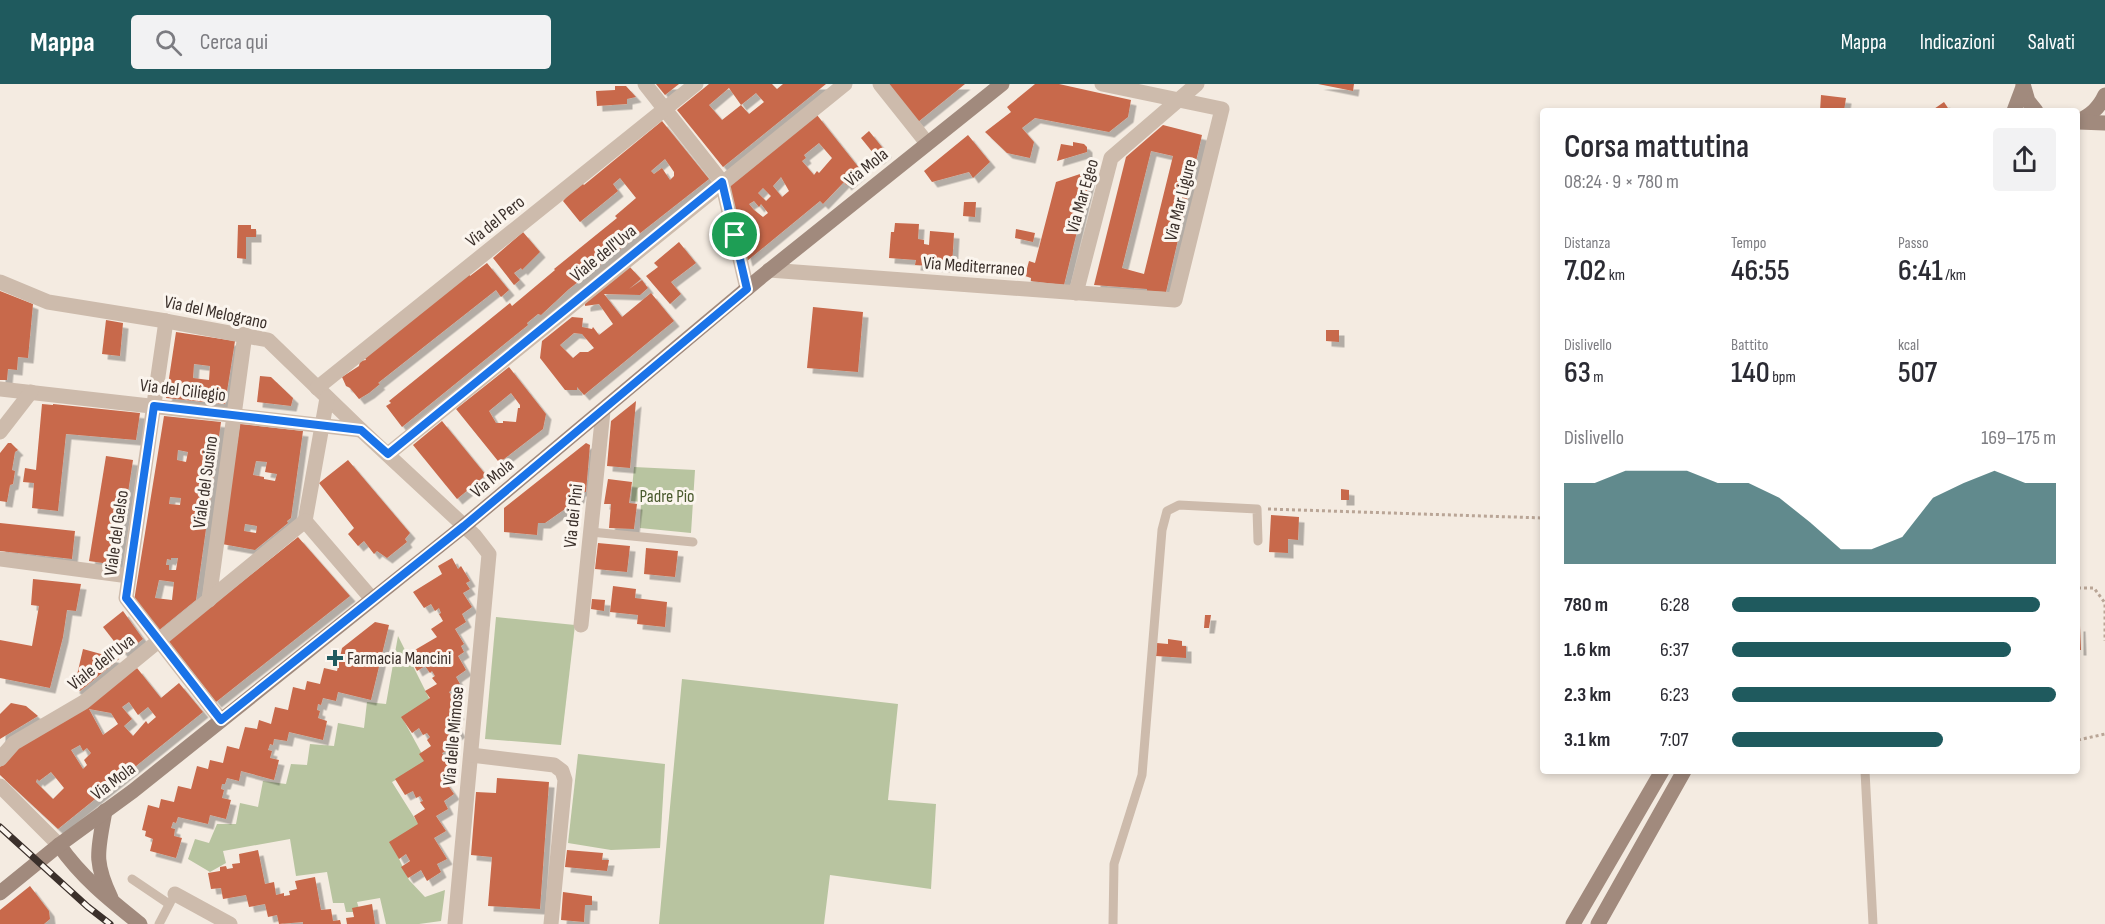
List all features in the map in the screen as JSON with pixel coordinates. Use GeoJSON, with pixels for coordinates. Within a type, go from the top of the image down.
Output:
{"type":"FeatureCollection","features":[{"type":"Feature","properties":{"kind":"main road","name":"Via Mola"},"geometry":{"type":"LineString","coordinates":[[0,893],[464,526],[769,270],[1002,84]]}},
{"type":"Feature","properties":{"kind":"main road"},"geometry":{"type":"LineString","coordinates":[[2015,108],[2021,85]]}},
{"type":"Feature","properties":{"kind":"main road"},"geometry":{"type":"LineString","coordinates":[[2021,85],[2034,108]]}},
{"type":"Feature","properties":{"kind":"main road"},"geometry":{"type":"LineString","coordinates":[[2080,120],[2091,114],[2100,105],[2105,95]]}},
{"type":"Feature","properties":{"kind":"main road"},"geometry":{"type":"LineString","coordinates":[[2080,121],[2105,123]]}},
{"type":"Feature","properties":{"kind":"main road"},"geometry":{"type":"LineString","coordinates":[[1573,924],[1660,774]]}},
{"type":"Feature","properties":{"kind":"main road"},"geometry":{"type":"LineString","coordinates":[[1598,924],[1682,774]]}},
{"type":"Feature","properties":{"kind":"main road"},"geometry":{"type":"LineString","coordinates":[[105,811],[98,852],[99,868],[114,903]]}},
{"type":"Feature","properties":{"kind":"main road"},"geometry":{"type":"LineString","coordinates":[[59,845],[69,860],[93,885],[140,924]]}},
{"type":"Feature","properties":{"kind":"street"},"geometry":{"type":"LineString","coordinates":[[645,84],[722,182],[747,289]]}},
{"type":"Feature","properties":{"kind":"street","name":"Via del Pero"},"geometry":{"type":"LineString","coordinates":[[322,393],[696,84]]}},
{"type":"Feature","properties":{"kind":"street","name":"Viale dell'Uva"},"geometry":{"type":"LineString","coordinates":[[388,454],[845,84]]}},
{"type":"Feature","properties":{"kind":"street"},"geometry":{"type":"LineString","coordinates":[[879,84],[927,143]]}},
{"type":"Feature","properties":{"kind":"street"},"geometry":{"type":"LineString","coordinates":[[1102,84],[1177,100]]}},
{"type":"Feature","properties":{"kind":"street","name":"Via Mar Egeo"},"geometry":{"type":"LineString","coordinates":[[1076,293],[1111,159],[1197,84]]}},
{"type":"Feature","properties":{"kind":"street","name":"Via Mar Ligure"},"geometry":{"type":"LineString","coordinates":[[1175,300],[1222,109],[1177,100]]}},
{"type":"Feature","properties":{"kind":"street","name":"Via Mediterraneo"},"geometry":{"type":"LineString","coordinates":[[769,270],[1175,300]]}},
{"type":"Feature","properties":{"kind":"street","name":"Via del Melograno"},"geometry":{"type":"LineString","coordinates":[[0,282],[48,302],[246,334],[268,340],[464,526]]}},
{"type":"Feature","properties":{"kind":"street","name":"Viale del Gelso"},"geometry":{"type":"LineString","coordinates":[[166,321],[126,598],[221,720]]}},
{"type":"Feature","properties":{"kind":"street","name":"Viale del Susino"},"geometry":{"type":"LineString","coordinates":[[208,600],[246,334]]}},
{"type":"Feature","properties":{"kind":"street","name":"Via del Ciliegio"},"geometry":{"type":"LineString","coordinates":[[0,389],[361,430]]}},
{"type":"Feature","properties":{"kind":"street"},"geometry":{"type":"LineString","coordinates":[[0,432],[31,392]]}},
{"type":"Feature","properties":{"kind":"street"},"geometry":{"type":"LineString","coordinates":[[322,393],[322,425],[305,521],[372,599]]}},
{"type":"Feature","properties":{"kind":"street","name":"Via dei Pini"},"geometry":{"type":"LineString","coordinates":[[581,625],[603,411]]}},
{"type":"Feature","properties":{"kind":"street","name":"Viale dell'Uva"},"geometry":{"type":"LineString","coordinates":[[0,759],[14,743],[84,702],[305,521]]}},
{"type":"Feature","properties":{"kind":"street","name":"Via delle Mimose"},"geometry":{"type":"LineString","coordinates":[[455,924],[489,554],[464,526]]}},
{"type":"Feature","properties":{"kind":"street"},"geometry":{"type":"LineString","coordinates":[[0,559],[129,576]]}},
{"type":"Feature","properties":{"kind":"street"},"geometry":{"type":"LineString","coordinates":[[471,755],[554,765],[562,771],[565,780],[550,924]]}},
{"type":"Feature","properties":{"kind":"street"},"geometry":{"type":"LineString","coordinates":[[0,786],[59,845]]}},
{"type":"Feature","properties":{"kind":"street"},"geometry":{"type":"LineString","coordinates":[[172,899],[230,924]]}},
{"type":"Feature","properties":{"kind":"lane"},"geometry":{"type":"LineString","coordinates":[[1113,924],[1114,864],[1142,775],[1162,530],[1167,511],[1179,505],[1257,509],[1258,541]]}},
{"type":"Feature","properties":{"kind":"lane"},"geometry":{"type":"LineString","coordinates":[[591,532],[693,542]]}},
{"type":"Feature","properties":{"kind":"lane"},"geometry":{"type":"LineString","coordinates":[[1865,774],[1873,924]]}},
{"type":"Feature","properties":{"kind":"lane"},"geometry":{"type":"LineString","coordinates":[[132,879],[172,899],[159,924]]}},
{"type":"Feature","properties":{"kind":"path"},"geometry":{"type":"LineString","coordinates":[[1257,509],[1540,518]]}},
{"type":"Feature","properties":{"kind":"path"},"geometry":{"type":"LineString","coordinates":[[2080,588],[2094,588],[2105,603],[2105,641]]}},
{"type":"Feature","properties":{"kind":"path"},"geometry":{"type":"LineString","coordinates":[[2080,740],[2105,734]]}},
{"type":"Feature","properties":{"kind":"green space","name":"Padre Pio"},"geometry":{"type":"Polygon","coordinates":[[[634,467],[695,470],[691,533],[640,528],[641,502],[631,501],[634,467]]]}},
{"type":"Feature","properties":{"kind":"green space"},"geometry":{"type":"Polygon","coordinates":[[[496,617],[575,625],[561,745],[485,739],[496,617]]]}},
{"type":"Feature","properties":{"kind":"green space"},"geometry":{"type":"Polygon","coordinates":[[[398,636],[430,700],[404,721],[427,763],[392,782],[419,825],[392,844],[409,880],[425,897],[445,890],[441,921],[386,924],[380,898],[357,902],[360,912],[346,912],[344,903],[333,903],[327,872],[296,876],[290,839],[223,851],[226,863],[210,872],[188,859],[195,839],[209,843],[217,824],[236,824],[240,803],[258,807],[263,781],[286,784],[291,764],[307,765],[310,744],[334,746],[338,723],[364,728],[367,702],[386,704],[398,636]]]}},
{"type":"Feature","properties":{"kind":"green space"},"geometry":{"type":"Polygon","coordinates":[[[682,679],[898,704],[888,800],[936,804],[931,889],[830,875],[824,924],[659,924],[682,679]]]}},
{"type":"Feature","properties":{"kind":"green space"},"geometry":{"type":"Polygon","coordinates":[[[578,754],[665,764],[660,848],[611,850],[568,843],[578,754]]]}},
{"type":"Feature","properties":{"kind":"building"},"geometry":{"type":"Polygon","coordinates":[[[656,84],[679,84],[665,95],[656,84]]]}},
{"type":"Feature","properties":{"kind":"building"},"geometry":{"type":"Polygon","coordinates":[[[709,84],[772,84],[777,89],[783,84],[826,84],[723,167],[677,110],[709,84]],[[729,88],[709,105],[722,120],[741,105],[729,88]],[[756,93],[741,105],[749,114],[764,102],[756,93]]]}},
{"type":"Feature","properties":{"kind":"building"},"geometry":{"type":"Polygon","coordinates":[[[887,84],[965,84],[918,122],[887,84]]]}},
{"type":"Feature","properties":{"kind":"building"},"geometry":{"type":"Polygon","coordinates":[[[1035,84],[1059,84],[1131,100],[1128,117],[1109,132],[1035,118],[1022,128],[1034,142],[1030,158],[1007,153],[985,132],[1011,112],[1007,107],[1035,84]]]}},
{"type":"Feature","properties":{"kind":"building"},"geometry":{"type":"Polygon","coordinates":[[[1318,84],[1354,84],[1353,91],[1318,84]]]}},
{"type":"Feature","properties":{"kind":"building"},"geometry":{"type":"Polygon","coordinates":[[[615,86],[626,86],[636,97],[627,99],[627,104],[597,106],[596,91],[615,90],[615,86]]]}},
{"type":"Feature","properties":{"kind":"building"},"geometry":{"type":"Polygon","coordinates":[[[1821,95],[1846,98],[1844,108],[1820,108],[1821,95]]]}},
{"type":"Feature","properties":{"kind":"building"},"geometry":{"type":"Polygon","coordinates":[[[1944,102],[1948,108],[1935,108],[1944,102]]]}},
{"type":"Feature","properties":{"kind":"building"},"geometry":{"type":"Polygon","coordinates":[[[817,115],[860,169],[858,172],[860,173],[846,185],[844,182],[823,204],[820,201],[747,261],[727,186],[817,115]],[[819,143],[804,155],[806,158],[802,161],[814,175],[817,171],[819,173],[832,158],[819,143]],[[781,177],[773,186],[782,197],[789,191],[781,177]],[[763,188],[758,193],[766,201],[771,196],[763,188]],[[754,201],[749,204],[763,217],[768,213],[761,204],[759,207],[754,201]]]}},
{"type":"Feature","properties":{"kind":"building"},"geometry":{"type":"Polygon","coordinates":[[[662,121],[709,179],[569,289],[541,315],[538,314],[527,323],[528,325],[402,427],[386,406],[391,403],[389,401],[510,303],[512,306],[617,218],[615,216],[636,198],[620,178],[613,184],[618,191],[580,222],[563,201],[582,183],[584,185],[662,121]],[[665,159],[651,171],[654,174],[662,168],[670,180],[674,172],[665,159]]]}},
{"type":"Feature","properties":{"kind":"building"},"geometry":{"type":"Polygon","coordinates":[[[1163,125],[1202,135],[1166,292],[1094,285],[1126,157],[1163,125]],[[1151,151],[1122,268],[1144,274],[1173,156],[1151,151]]]}},
{"type":"Feature","properties":{"kind":"building"},"geometry":{"type":"Polygon","coordinates":[[[869,131],[886,152],[878,159],[861,138],[869,131]]]}},
{"type":"Feature","properties":{"kind":"building"},"geometry":{"type":"Polygon","coordinates":[[[968,135],[990,162],[973,178],[969,172],[932,182],[924,171],[968,135]]]}},
{"type":"Feature","properties":{"kind":"building"},"geometry":{"type":"Polygon","coordinates":[[[1073,142],[1084,144],[1087,152],[1057,161],[1061,144],[1073,146],[1073,142]]]}},
{"type":"Feature","properties":{"kind":"building"},"geometry":{"type":"Polygon","coordinates":[[[1089,171],[1090,178],[1064,285],[1031,281],[1031,278],[1025,276],[1029,261],[1035,263],[1056,182],[1089,171]]]}},
{"type":"Feature","properties":{"kind":"building"},"geometry":{"type":"Polygon","coordinates":[[[964,202],[976,202],[975,217],[963,216],[964,202]]]}},
{"type":"Feature","properties":{"kind":"building"},"geometry":{"type":"Polygon","coordinates":[[[895,223],[919,224],[918,239],[924,240],[924,244],[929,245],[930,231],[954,233],[952,267],[915,265],[916,260],[889,258],[891,232],[894,232],[895,223]]]}},
{"type":"Feature","properties":{"kind":"building"},"geometry":{"type":"Polygon","coordinates":[[[238,225],[251,225],[251,229],[256,229],[256,237],[246,237],[246,259],[237,258],[238,225]]]}},
{"type":"Feature","properties":{"kind":"building"},"geometry":{"type":"Polygon","coordinates":[[[1016,229],[1035,233],[1033,242],[1015,238],[1016,229]]]}},
{"type":"Feature","properties":{"kind":"building"},"geometry":{"type":"Polygon","coordinates":[[[523,232],[540,252],[522,270],[521,268],[514,273],[520,280],[514,285],[493,258],[523,232]]]}},
{"type":"Feature","properties":{"kind":"building"},"geometry":{"type":"Polygon","coordinates":[[[679,242],[696,263],[671,282],[681,294],[670,304],[646,276],[658,267],[654,263],[679,242]]]}},
{"type":"Feature","properties":{"kind":"building"},"geometry":{"type":"Polygon","coordinates":[[[487,263],[509,290],[501,297],[496,290],[359,399],[346,386],[342,377],[359,366],[360,361],[366,360],[365,358],[469,274],[470,276],[487,263]]]}},
{"type":"Feature","properties":{"kind":"building"},"geometry":{"type":"Polygon","coordinates":[[[629,266],[641,279],[629,289],[642,280],[648,288],[640,295],[604,294],[622,317],[651,293],[674,321],[584,395],[577,387],[577,390],[565,390],[540,358],[542,341],[572,317],[583,318],[582,327],[592,329],[593,327],[599,335],[613,324],[599,304],[585,306],[585,302],[629,266]],[[574,333],[560,345],[573,358],[580,352],[588,352],[594,348],[582,334],[574,333]]]}},
{"type":"Feature","properties":{"kind":"building"},"geometry":{"type":"Polygon","coordinates":[[[0,291],[33,304],[28,358],[18,357],[17,370],[8,369],[7,380],[0,380],[0,291]]]}},
{"type":"Feature","properties":{"kind":"building"},"geometry":{"type":"Polygon","coordinates":[[[813,307],[863,312],[858,372],[807,368],[813,307]]]}},
{"type":"Feature","properties":{"kind":"building"},"geometry":{"type":"Polygon","coordinates":[[[106,320],[123,323],[120,356],[102,354],[106,320]]]}},
{"type":"Feature","properties":{"kind":"building"},"geometry":{"type":"Polygon","coordinates":[[[1326,330],[1339,330],[1339,342],[1326,341],[1326,330]]]}},
{"type":"Feature","properties":{"kind":"building"},"geometry":{"type":"Polygon","coordinates":[[[176,332],[235,341],[225,404],[166,398],[176,332]],[[194,364],[193,378],[209,380],[210,366],[194,364]]]}},
{"type":"Feature","properties":{"kind":"building"},"geometry":{"type":"Polygon","coordinates":[[[509,367],[546,414],[543,429],[504,459],[498,461],[456,409],[509,367]],[[511,393],[489,411],[496,423],[516,422],[520,405],[511,393]]]}},
{"type":"Feature","properties":{"kind":"building"},"geometry":{"type":"Polygon","coordinates":[[[260,376],[271,377],[293,398],[291,406],[257,402],[260,376]]]}},
{"type":"Feature","properties":{"kind":"building"},"geometry":{"type":"Polygon","coordinates":[[[636,401],[630,468],[607,466],[611,421],[636,401]]]}},
{"type":"Feature","properties":{"kind":"building"},"geometry":{"type":"Polygon","coordinates":[[[42,404],[140,413],[136,440],[66,434],[58,511],[32,508],[34,483],[23,482],[25,468],[36,470],[42,404]]]}},
{"type":"Feature","properties":{"kind":"building"},"geometry":{"type":"Polygon","coordinates":[[[164,416],[221,422],[196,600],[158,631],[134,601],[164,416]],[[178,450],[177,460],[186,462],[188,452],[178,450]],[[170,497],[169,504],[180,505],[181,498],[170,497]],[[171,558],[171,560],[167,559],[166,565],[169,565],[169,570],[176,570],[178,558],[171,558]],[[159,580],[155,598],[172,600],[174,582],[159,580]]]}},
{"type":"Feature","properties":{"kind":"building"},"geometry":{"type":"Polygon","coordinates":[[[442,421],[486,475],[457,499],[413,445],[442,421]]]}},
{"type":"Feature","properties":{"kind":"building"},"geometry":{"type":"Polygon","coordinates":[[[240,424],[303,431],[291,518],[287,521],[288,523],[255,550],[222,544],[240,424]],[[256,461],[253,475],[275,481],[277,474],[265,472],[267,462],[256,461]],[[245,524],[244,531],[256,533],[257,526],[245,524]]]}},
{"type":"Feature","properties":{"kind":"building"},"geometry":{"type":"Polygon","coordinates":[[[8,443],[18,450],[15,452],[12,470],[15,471],[13,484],[10,485],[7,502],[0,501],[0,453],[8,443]]]}},
{"type":"Feature","properties":{"kind":"building"},"geometry":{"type":"Polygon","coordinates":[[[586,443],[590,445],[586,492],[580,491],[579,497],[565,509],[545,523],[538,523],[537,535],[504,532],[504,508],[586,443]]]}},
{"type":"Feature","properties":{"kind":"building"},"geometry":{"type":"Polygon","coordinates":[[[106,456],[133,460],[117,565],[89,561],[106,456]]]}},
{"type":"Feature","properties":{"kind":"building"},"geometry":{"type":"Polygon","coordinates":[[[348,460],[410,533],[405,539],[407,542],[387,558],[377,551],[374,554],[364,541],[358,546],[348,534],[354,528],[319,483],[348,460]]]}},
{"type":"Feature","properties":{"kind":"building"},"geometry":{"type":"Polygon","coordinates":[[[608,479],[632,482],[629,503],[637,504],[634,529],[609,528],[611,504],[604,504],[608,479]]]}},
{"type":"Feature","properties":{"kind":"building"},"geometry":{"type":"Polygon","coordinates":[[[1341,489],[1349,490],[1349,500],[1341,500],[1341,489]]]}},
{"type":"Feature","properties":{"kind":"building"},"geometry":{"type":"Polygon","coordinates":[[[1271,515],[1299,517],[1298,540],[1288,539],[1288,553],[1269,552],[1271,515]]]}},
{"type":"Feature","properties":{"kind":"building"},"geometry":{"type":"Polygon","coordinates":[[[0,523],[75,531],[72,559],[0,551],[0,523]]]}},
{"type":"Feature","properties":{"kind":"building"},"geometry":{"type":"Polygon","coordinates":[[[298,537],[350,596],[216,702],[168,641],[298,537]]]}},
{"type":"Feature","properties":{"kind":"building"},"geometry":{"type":"Polygon","coordinates":[[[598,543],[630,546],[627,572],[595,569],[598,543]]]}},
{"type":"Feature","properties":{"kind":"building"},"geometry":{"type":"Polygon","coordinates":[[[646,548],[678,551],[675,577],[644,574],[646,548]]]}},
{"type":"Feature","properties":{"kind":"building"},"geometry":{"type":"Polygon","coordinates":[[[452,558],[458,569],[461,566],[470,581],[466,583],[470,589],[463,593],[472,607],[462,614],[466,622],[455,629],[464,644],[461,646],[464,652],[458,656],[466,670],[456,677],[460,684],[449,692],[458,706],[455,708],[459,714],[452,718],[460,732],[450,739],[454,746],[442,753],[452,769],[448,771],[452,776],[445,781],[454,794],[444,801],[448,809],[436,816],[446,831],[434,838],[447,859],[437,864],[441,872],[427,881],[421,870],[408,878],[401,867],[410,861],[406,854],[399,859],[389,842],[418,824],[414,816],[425,809],[420,802],[423,801],[420,796],[416,798],[413,791],[405,795],[395,779],[424,761],[419,754],[431,746],[427,740],[430,737],[427,733],[423,735],[419,728],[412,733],[401,717],[430,698],[425,691],[437,684],[432,678],[435,676],[432,671],[430,673],[425,666],[417,671],[408,654],[437,637],[431,629],[443,621],[439,614],[441,613],[439,608],[435,611],[431,604],[424,608],[413,592],[442,574],[438,566],[452,558]]]}},
{"type":"Feature","properties":{"kind":"building"},"geometry":{"type":"Polygon","coordinates":[[[33,579],[81,584],[76,611],[67,610],[63,637],[50,688],[0,678],[0,640],[32,646],[39,606],[31,605],[33,579]]]}},
{"type":"Feature","properties":{"kind":"building"},"geometry":{"type":"Polygon","coordinates":[[[613,586],[636,589],[635,598],[667,602],[665,627],[637,624],[638,615],[610,612],[613,586]]]}},
{"type":"Feature","properties":{"kind":"building"},"geometry":{"type":"Polygon","coordinates":[[[592,599],[605,600],[604,611],[591,609],[592,599]]]}},
{"type":"Feature","properties":{"kind":"building"},"geometry":{"type":"Polygon","coordinates":[[[123,611],[143,639],[124,654],[103,627],[123,611]]]}},
{"type":"Feature","properties":{"kind":"building"},"geometry":{"type":"Polygon","coordinates":[[[1205,615],[1211,615],[1209,628],[1204,628],[1205,615]]]}},
{"type":"Feature","properties":{"kind":"building"},"geometry":{"type":"Polygon","coordinates":[[[375,622],[389,625],[371,700],[338,692],[336,701],[323,698],[317,710],[320,711],[318,718],[327,721],[323,740],[289,732],[287,741],[274,739],[273,745],[270,744],[268,750],[272,751],[270,758],[279,760],[274,780],[241,771],[239,781],[227,778],[221,789],[224,790],[222,798],[231,800],[226,819],[210,815],[208,824],[178,817],[171,828],[175,829],[174,836],[182,838],[176,858],[150,851],[153,839],[145,836],[146,831],[142,830],[148,805],[159,808],[161,799],[174,802],[178,786],[191,789],[197,766],[208,769],[210,760],[223,763],[227,746],[239,749],[245,727],[257,729],[259,720],[271,724],[275,707],[288,710],[293,687],[305,690],[307,681],[320,684],[324,668],[337,671],[342,648],[375,622]]]}},
{"type":"Feature","properties":{"kind":"building"},"geometry":{"type":"Polygon","coordinates":[[[1168,639],[1182,641],[1182,646],[1186,646],[1186,658],[1156,656],[1157,643],[1168,644],[1168,639]]]}},
{"type":"Feature","properties":{"kind":"building"},"geometry":{"type":"Polygon","coordinates":[[[83,649],[119,659],[80,691],[74,688],[83,649]]]}},
{"type":"Feature","properties":{"kind":"building"},"geometry":{"type":"Polygon","coordinates":[[[137,668],[161,698],[179,683],[203,712],[58,829],[0,775],[0,767],[13,750],[137,668]],[[129,702],[122,707],[132,719],[124,726],[133,736],[146,721],[148,724],[156,717],[148,707],[138,715],[129,702]],[[89,709],[103,735],[118,724],[111,713],[89,709]],[[80,745],[71,750],[83,769],[87,765],[84,760],[91,753],[87,748],[83,751],[80,745]],[[51,772],[39,781],[37,779],[36,782],[53,799],[64,788],[51,772]]]}},
{"type":"Feature","properties":{"kind":"building"},"geometry":{"type":"Polygon","coordinates":[[[11,703],[26,706],[38,716],[0,739],[0,714],[11,703]]]}},
{"type":"Feature","properties":{"kind":"building"},"geometry":{"type":"Polygon","coordinates":[[[497,778],[549,782],[540,909],[488,906],[492,857],[471,855],[476,792],[496,793],[497,778]]]}},
{"type":"Feature","properties":{"kind":"building"},"geometry":{"type":"Polygon","coordinates":[[[258,850],[265,884],[274,882],[276,895],[284,893],[284,896],[290,895],[289,891],[297,889],[295,881],[315,877],[321,910],[331,909],[333,921],[340,920],[341,924],[303,924],[303,922],[279,924],[277,915],[268,917],[265,904],[249,907],[246,895],[223,899],[221,888],[211,889],[208,873],[220,871],[220,867],[233,868],[232,864],[240,863],[239,854],[258,850]]]}},
{"type":"Feature","properties":{"kind":"building"},"geometry":{"type":"Polygon","coordinates":[[[567,850],[603,853],[602,860],[609,860],[607,871],[565,867],[567,850]]]}},
{"type":"Feature","properties":{"kind":"building"},"geometry":{"type":"Polygon","coordinates":[[[30,886],[49,911],[50,919],[44,924],[0,924],[0,910],[30,886]]]}},
{"type":"Feature","properties":{"kind":"building"},"geometry":{"type":"Polygon","coordinates":[[[563,892],[592,896],[592,905],[585,905],[584,922],[561,920],[563,892]]]}},
{"type":"Feature","properties":{"kind":"building"},"geometry":{"type":"Polygon","coordinates":[[[372,904],[375,924],[347,924],[346,918],[354,917],[352,908],[372,904]]]}},
{"type":"Feature","properties":{"kind":"railway"},"geometry":{"type":"LineString","coordinates":[[0,827],[88,907],[110,924]]}},
{"type":"Feature","properties":{"kind":"place","name":"Farmacia Mancini"},"geometry":{"type":"Point","coordinates":[335,658]}},
{"type":"Feature","properties":{"kind":"route"},"geometry":{"type":"LineString","coordinates":[[722,182],[735,235],[747,289],[464,526],[221,720],[126,598],[154,406],[361,430],[388,454],[722,182]]}}]}
